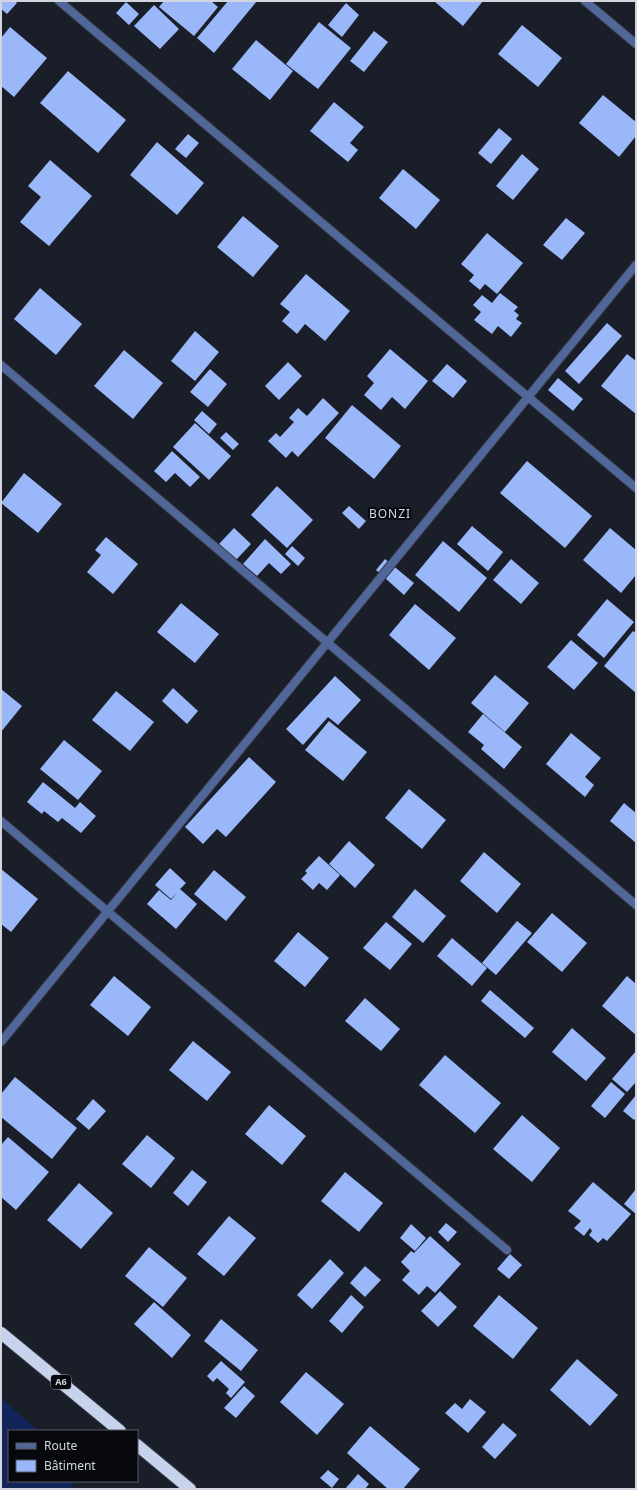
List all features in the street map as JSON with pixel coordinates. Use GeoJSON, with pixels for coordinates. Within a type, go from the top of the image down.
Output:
{"type":"FeatureCollection","features":[{"type":"Feature","properties":{"kind":"highway","name":"A6"},"geometry":{"type":"LineString","coordinates":[[1,1333],[119,1430]]}},
{"type":"Feature","properties":{"kind":"highway"},"geometry":{"type":"LineString","coordinates":[[138,1446],[190,1489]]}},
{"type":"Feature","properties":{"kind":"street"},"geometry":{"type":"LineString","coordinates":[[59,1],[636,488]]}},
{"type":"Feature","properties":{"kind":"street"},"geometry":{"type":"LineString","coordinates":[[585,1],[636,44]]}},
{"type":"Feature","properties":{"kind":"street"},"geometry":{"type":"LineString","coordinates":[[1,1042],[636,265]]}},
{"type":"Feature","properties":{"kind":"street"},"geometry":{"type":"LineString","coordinates":[[1,365],[636,906]]}},
{"type":"Feature","properties":{"kind":"street"},"geometry":{"type":"LineString","coordinates":[[1,821],[507,1250]]}},
{"type":"Feature","properties":{"kind":"shaded area"},"geometry":{"type":"Polygon","coordinates":[[[1,1398],[37,1430],[8,1430],[8,1482],[75,1482],[70,1489],[1,1489],[1,1398]]]}},
{"type":"Feature","properties":{"kind":"building"},"geometry":{"type":"Polygon","coordinates":[[[1,1],[15,1],[17,3],[7,14],[1,9],[1,1]]]}},
{"type":"Feature","properties":{"kind":"building"},"geometry":{"type":"Polygon","coordinates":[[[164,1],[211,1],[218,7],[194,36],[159,7],[164,1]]]}},
{"type":"Feature","properties":{"kind":"building"},"geometry":{"type":"Polygon","coordinates":[[[228,1],[257,1],[214,53],[197,38],[228,1]]]}},
{"type":"Feature","properties":{"kind":"building"},"geometry":{"type":"Polygon","coordinates":[[[434,1],[483,1],[463,26],[434,1]]]}},
{"type":"Feature","properties":{"kind":"building"},"geometry":{"type":"Polygon","coordinates":[[[126,2],[139,14],[129,25],[116,13],[126,2]]]}},
{"type":"Feature","properties":{"kind":"building"},"geometry":{"type":"Polygon","coordinates":[[[346,3],[359,15],[342,37],[328,25],[346,3]]]}},
{"type":"Feature","properties":{"kind":"building"},"geometry":{"type":"Polygon","coordinates":[[[154,5],[179,29],[160,49],[134,26],[154,5]]]}},
{"type":"Feature","properties":{"kind":"building"},"geometry":{"type":"Polygon","coordinates":[[[319,22],[351,48],[318,89],[286,64],[319,22]]]}},
{"type":"Feature","properties":{"kind":"building"},"geometry":{"type":"Polygon","coordinates":[[[522,25],[562,58],[538,87],[498,54],[522,25]]]}},
{"type":"Feature","properties":{"kind":"building"},"geometry":{"type":"Polygon","coordinates":[[[10,27],[47,58],[14,97],[1,86],[1,38],[10,27]]]}},
{"type":"Feature","properties":{"kind":"building"},"geometry":{"type":"Polygon","coordinates":[[[374,31],[388,42],[364,72],[350,61],[374,31]]]}},
{"type":"Feature","properties":{"kind":"building"},"geometry":{"type":"Polygon","coordinates":[[[256,40],[293,71],[270,100],[232,69],[256,40]]]}},
{"type":"Feature","properties":{"kind":"building"},"geometry":{"type":"Polygon","coordinates":[[[68,71],[126,120],[98,153],[40,103],[68,71]]]}},
{"type":"Feature","properties":{"kind":"building"},"geometry":{"type":"Polygon","coordinates":[[[603,95],[636,122],[636,136],[619,157],[579,123],[603,95]]]}},
{"type":"Feature","properties":{"kind":"building"},"geometry":{"type":"Polygon","coordinates":[[[334,102],[364,127],[350,143],[358,150],[348,162],[310,131],[334,102]]]}},
{"type":"Feature","properties":{"kind":"building"},"geometry":{"type":"Polygon","coordinates":[[[499,128],[512,139],[491,164],[478,153],[499,128]]]}},
{"type":"Feature","properties":{"kind":"building"},"geometry":{"type":"Polygon","coordinates":[[[188,134],[199,143],[186,158],[175,149],[188,134]]]}},
{"type":"Feature","properties":{"kind":"building"},"geometry":{"type":"Polygon","coordinates":[[[157,142],[204,183],[177,215],[130,175],[157,142]]]}},
{"type":"Feature","properties":{"kind":"building"},"geometry":{"type":"Polygon","coordinates":[[[522,154],[539,169],[513,200],[496,186],[522,154]]]}},
{"type":"Feature","properties":{"kind":"building"},"geometry":{"type":"Polygon","coordinates":[[[50,160],[92,196],[49,246],[20,222],[41,197],[28,186],[50,160]]]}},
{"type":"Feature","properties":{"kind":"building"},"geometry":{"type":"Polygon","coordinates":[[[403,169],[440,200],[416,229],[379,198],[403,169]]]}},
{"type":"Feature","properties":{"kind":"building"},"geometry":{"type":"Polygon","coordinates":[[[243,216],[279,246],[253,277],[217,247],[243,216]]]}},
{"type":"Feature","properties":{"kind":"building"},"geometry":{"type":"Polygon","coordinates":[[[566,218],[585,233],[562,260],[543,245],[566,218]]]}},
{"type":"Feature","properties":{"kind":"building"},"geometry":{"type":"Polygon","coordinates":[[[487,233],[523,263],[497,294],[485,284],[480,290],[469,281],[474,275],[461,264],[487,233]]]}},
{"type":"Feature","properties":{"kind":"building"},"geometry":{"type":"Polygon","coordinates":[[[306,274],[350,311],[325,341],[305,324],[297,334],[282,321],[290,312],[280,304],[306,274]]]}},
{"type":"Feature","properties":{"kind":"building"},"geometry":{"type":"Polygon","coordinates":[[[40,288],[82,324],[56,355],[14,319],[40,288]]]}},
{"type":"Feature","properties":{"kind":"building"},"geometry":{"type":"Polygon","coordinates":[[[500,293],[518,307],[514,311],[519,315],[516,319],[522,323],[511,337],[498,326],[492,334],[474,320],[481,312],[473,305],[482,295],[492,303],[500,293]]]}},
{"type":"Feature","properties":{"kind":"building"},"geometry":{"type":"Polygon","coordinates":[[[607,323],[622,336],[579,384],[565,371],[607,323]]]}},
{"type":"Feature","properties":{"kind":"building"},"geometry":{"type":"Polygon","coordinates":[[[195,331],[219,352],[195,381],[171,361],[195,331]]]}},
{"type":"Feature","properties":{"kind":"building"},"geometry":{"type":"Polygon","coordinates":[[[390,349],[428,381],[405,409],[392,397],[381,410],[364,395],[374,383],[367,376],[390,349]]]}},
{"type":"Feature","properties":{"kind":"building"},"geometry":{"type":"Polygon","coordinates":[[[124,350],[163,383],[133,419],[94,386],[124,350]]]}},
{"type":"Feature","properties":{"kind":"building"},"geometry":{"type":"Polygon","coordinates":[[[627,354],[636,361],[636,414],[601,386],[627,354]]]}},
{"type":"Feature","properties":{"kind":"building"},"geometry":{"type":"Polygon","coordinates":[[[288,362],[302,376],[279,400],[265,386],[288,362]]]}},
{"type":"Feature","properties":{"kind":"building"},"geometry":{"type":"Polygon","coordinates":[[[447,364],[467,381],[453,398],[432,381],[447,364]]]}},
{"type":"Feature","properties":{"kind":"building"},"geometry":{"type":"Polygon","coordinates":[[[210,369],[227,384],[208,407],[190,392],[210,369]]]}},
{"type":"Feature","properties":{"kind":"building"},"geometry":{"type":"Polygon","coordinates":[[[558,378],[583,399],[573,411],[548,390],[558,378]]]}},
{"type":"Feature","properties":{"kind":"building"},"geometry":{"type":"Polygon","coordinates":[[[323,398],[339,413],[298,457],[292,451],[286,458],[268,441],[276,433],[280,437],[294,422],[289,418],[298,408],[307,416],[323,398]]]}},
{"type":"Feature","properties":{"kind":"building"},"geometry":{"type":"Polygon","coordinates":[[[352,405],[401,446],[374,479],[325,438],[352,405]]]}},
{"type":"Feature","properties":{"kind":"building"},"geometry":{"type":"Polygon","coordinates":[[[202,411],[217,424],[209,434],[194,420],[202,411]]]}},
{"type":"Feature","properties":{"kind":"building"},"geometry":{"type":"Polygon","coordinates":[[[195,423],[231,456],[209,480],[173,447],[195,423]]]}},
{"type":"Feature","properties":{"kind":"building"},"geometry":{"type":"Polygon","coordinates":[[[226,432],[239,444],[233,450],[220,438],[226,432]]]}},
{"type":"Feature","properties":{"kind":"building"},"geometry":{"type":"Polygon","coordinates":[[[172,451],[200,477],[190,487],[175,473],[166,482],[154,471],[172,451]]]}},
{"type":"Feature","properties":{"kind":"building"},"geometry":{"type":"Polygon","coordinates":[[[527,461],[592,516],[565,548],[500,493],[527,461]]]}},
{"type":"Feature","properties":{"kind":"building"},"geometry":{"type":"Polygon","coordinates":[[[24,473],[62,504],[38,533],[1,503],[24,473]]]}},
{"type":"Feature","properties":{"kind":"building"},"geometry":{"type":"Polygon","coordinates":[[[277,486],[313,520],[287,548],[251,515],[277,486]]]}},
{"type":"Feature","properties":{"kind":"building"},"geometry":{"type":"Polygon","coordinates":[[[349,506],[366,521],[359,529],[342,513],[349,506]]]}},
{"type":"Feature","properties":{"kind":"building"},"geometry":{"type":"Polygon","coordinates":[[[472,526],[503,552],[488,571],[457,544],[472,526]]]}},
{"type":"Feature","properties":{"kind":"building"},"geometry":{"type":"Polygon","coordinates":[[[234,528],[251,544],[236,560],[219,544],[234,528]]]}},
{"type":"Feature","properties":{"kind":"building"},"geometry":{"type":"Polygon","coordinates":[[[610,528],[636,550],[636,575],[621,593],[583,560],[610,528]]]}},
{"type":"Feature","properties":{"kind":"building"},"geometry":{"type":"Polygon","coordinates":[[[106,537],[138,564],[113,594],[87,572],[101,555],[95,550],[106,537]]]}},
{"type":"Feature","properties":{"kind":"building"},"geometry":{"type":"Polygon","coordinates":[[[265,539],[291,564],[281,574],[269,563],[257,576],[243,564],[265,539]]]}},
{"type":"Feature","properties":{"kind":"building"},"geometry":{"type":"Polygon","coordinates":[[[443,541],[487,578],[459,612],[415,575],[443,541]]]}},
{"type":"Feature","properties":{"kind":"building"},"geometry":{"type":"Polygon","coordinates":[[[292,546],[305,558],[298,566],[285,554],[292,546]]]}},
{"type":"Feature","properties":{"kind":"building"},"geometry":{"type":"Polygon","coordinates":[[[385,559],[414,583],[404,595],[376,570],[385,559]]]}},
{"type":"Feature","properties":{"kind":"building"},"geometry":{"type":"Polygon","coordinates":[[[511,559],[539,583],[521,604],[493,580],[511,559]]]}},
{"type":"Feature","properties":{"kind":"building"},"geometry":{"type":"Polygon","coordinates":[[[607,599],[634,622],[604,658],[577,635],[607,599]]]}},
{"type":"Feature","properties":{"kind":"building"},"geometry":{"type":"Polygon","coordinates":[[[181,603],[219,634],[195,663],[157,632],[181,603]]]}},
{"type":"Feature","properties":{"kind":"building"},"geometry":{"type":"Polygon","coordinates":[[[415,604],[456,638],[429,670],[389,635],[415,604]]]}},
{"type":"Feature","properties":{"kind":"building"},"geometry":{"type":"Polygon","coordinates":[[[633,631],[636,633],[636,693],[604,666],[633,631]]]}},
{"type":"Feature","properties":{"kind":"building"},"geometry":{"type":"Polygon","coordinates":[[[571,640],[598,663],[574,690],[547,667],[571,640]]]}},
{"type":"Feature","properties":{"kind":"building"},"geometry":{"type":"Polygon","coordinates":[[[495,675],[529,703],[505,732],[471,703],[495,675]]]}},
{"type":"Feature","properties":{"kind":"building"},"geometry":{"type":"Polygon","coordinates":[[[335,676],[361,700],[338,725],[328,717],[303,745],[286,729],[335,676]]]}},
{"type":"Feature","properties":{"kind":"building"},"geometry":{"type":"Polygon","coordinates":[[[173,688],[198,711],[187,724],[162,701],[173,688]]]}},
{"type":"Feature","properties":{"kind":"building"},"geometry":{"type":"Polygon","coordinates":[[[1,689],[22,706],[1,732],[1,689]]]}},
{"type":"Feature","properties":{"kind":"building"},"geometry":{"type":"Polygon","coordinates":[[[116,691],[154,722],[130,751],[92,720],[116,691]]]}},
{"type":"Feature","properties":{"kind":"building"},"geometry":{"type":"Polygon","coordinates":[[[483,714],[522,747],[504,769],[481,749],[484,745],[468,732],[483,714]]]}},
{"type":"Feature","properties":{"kind":"building"},"geometry":{"type":"Polygon","coordinates":[[[329,721],[367,752],[343,781],[305,750],[329,721]]]}},
{"type":"Feature","properties":{"kind":"building"},"geometry":{"type":"Polygon","coordinates":[[[571,733],[601,758],[585,777],[594,785],[585,797],[546,764],[571,733]]]}},
{"type":"Feature","properties":{"kind":"building"},"geometry":{"type":"Polygon","coordinates":[[[64,740],[102,771],[78,800],[40,769],[64,740]]]}},
{"type":"Feature","properties":{"kind":"building"},"geometry":{"type":"Polygon","coordinates":[[[249,757],[276,782],[226,837],[217,829],[203,844],[185,827],[249,757]]]}},
{"type":"Feature","properties":{"kind":"building"},"geometry":{"type":"Polygon","coordinates":[[[43,782],[75,808],[80,802],[96,816],[81,833],[62,818],[58,822],[44,811],[42,814],[27,802],[43,782]]]}},
{"type":"Feature","properties":{"kind":"building"},"geometry":{"type":"Polygon","coordinates":[[[409,789],[446,820],[422,849],[385,818],[409,789]]]}},
{"type":"Feature","properties":{"kind":"building"},"geometry":{"type":"Polygon","coordinates":[[[624,803],[636,813],[636,843],[610,821],[624,803]]]}},
{"type":"Feature","properties":{"kind":"building"},"geometry":{"type":"Polygon","coordinates":[[[349,841],[375,865],[355,888],[329,864],[349,841]]]}},
{"type":"Feature","properties":{"kind":"building"},"geometry":{"type":"Polygon","coordinates":[[[484,852],[521,884],[497,913],[460,881],[484,852]]]}},
{"type":"Feature","properties":{"kind":"building"},"geometry":{"type":"Polygon","coordinates":[[[319,856],[340,875],[327,890],[319,883],[313,890],[301,879],[307,873],[305,871],[319,856]]]}},
{"type":"Feature","properties":{"kind":"building"},"geometry":{"type":"Polygon","coordinates":[[[170,868],[186,883],[180,889],[197,904],[176,929],[147,904],[159,890],[171,900],[177,893],[171,899],[155,885],[170,868]]]}},
{"type":"Feature","properties":{"kind":"building"},"geometry":{"type":"Polygon","coordinates":[[[1,869],[38,899],[11,932],[1,924],[1,869]]]}},
{"type":"Feature","properties":{"kind":"building"},"geometry":{"type":"Polygon","coordinates":[[[214,870],[246,897],[226,921],[194,894],[214,870]]]}},
{"type":"Feature","properties":{"kind":"building"},"geometry":{"type":"Polygon","coordinates":[[[415,889],[446,916],[423,943],[392,917],[415,889]]]}},
{"type":"Feature","properties":{"kind":"building"},"geometry":{"type":"Polygon","coordinates":[[[552,913],[587,943],[562,972],[527,942],[552,913]]]}},
{"type":"Feature","properties":{"kind":"building"},"geometry":{"type":"Polygon","coordinates":[[[517,921],[532,933],[496,975],[482,963],[517,921]]]}},
{"type":"Feature","properties":{"kind":"building"},"geometry":{"type":"Polygon","coordinates":[[[386,922],[412,944],[390,970],[363,948],[386,922]]]}},
{"type":"Feature","properties":{"kind":"building"},"geometry":{"type":"Polygon","coordinates":[[[298,932],[329,958],[305,987],[274,961],[298,932]]]}},
{"type":"Feature","properties":{"kind":"building"},"geometry":{"type":"Polygon","coordinates":[[[452,938],[487,968],[472,986],[437,956],[452,938]]]}},
{"type":"Feature","properties":{"kind":"building"},"geometry":{"type":"Polygon","coordinates":[[[114,976],[151,1007],[128,1036],[90,1005],[114,976]]]}},
{"type":"Feature","properties":{"kind":"building"},"geometry":{"type":"Polygon","coordinates":[[[627,976],[636,984],[636,1035],[602,1006],[627,976]]]}},
{"type":"Feature","properties":{"kind":"building"},"geometry":{"type":"Polygon","coordinates":[[[490,990],[534,1028],[525,1038],[481,1001],[490,990]]]}},
{"type":"Feature","properties":{"kind":"building"},"geometry":{"type":"Polygon","coordinates":[[[365,998],[400,1029],[381,1051],[345,1021],[365,998]]]}},
{"type":"Feature","properties":{"kind":"building"},"geometry":{"type":"Polygon","coordinates":[[[572,1028],[606,1058],[586,1081],[552,1052],[572,1028]]]}},
{"type":"Feature","properties":{"kind":"building"},"geometry":{"type":"Polygon","coordinates":[[[193,1041],[231,1072],[207,1101],[169,1070],[193,1041]]]}},
{"type":"Feature","properties":{"kind":"building"},"geometry":{"type":"Polygon","coordinates":[[[636,1051],[636,1082],[627,1092],[612,1079],[636,1051]]]}},
{"type":"Feature","properties":{"kind":"building"},"geometry":{"type":"Polygon","coordinates":[[[445,1055],[501,1103],[475,1133],[419,1085],[445,1055]]]}},
{"type":"Feature","properties":{"kind":"building"},"geometry":{"type":"Polygon","coordinates":[[[15,1077],[77,1128],[52,1159],[1,1117],[1,1094],[15,1077]]]}},
{"type":"Feature","properties":{"kind":"building"},"geometry":{"type":"Polygon","coordinates":[[[611,1082],[625,1094],[605,1118],[591,1106],[611,1082]]]}},
{"type":"Feature","properties":{"kind":"building"},"geometry":{"type":"Polygon","coordinates":[[[636,1095],[636,1118],[634,1120],[623,1111],[636,1095]]]}},
{"type":"Feature","properties":{"kind":"building"},"geometry":{"type":"Polygon","coordinates":[[[93,1099],[106,1111],[89,1130],[76,1119],[93,1099]]]}},
{"type":"Feature","properties":{"kind":"building"},"geometry":{"type":"Polygon","coordinates":[[[269,1105],[306,1136],[282,1165],[245,1134],[269,1105]]]}},
{"type":"Feature","properties":{"kind":"building"},"geometry":{"type":"Polygon","coordinates":[[[522,1115],[560,1148],[532,1182],[493,1149],[522,1115]]]}},
{"type":"Feature","properties":{"kind":"building"},"geometry":{"type":"Polygon","coordinates":[[[147,1135],[175,1158],[151,1188],[122,1164],[147,1135]]]}},
{"type":"Feature","properties":{"kind":"building"},"geometry":{"type":"Polygon","coordinates":[[[8,1137],[49,1172],[16,1210],[1,1197],[1,1145],[8,1137]]]}},
{"type":"Feature","properties":{"kind":"building"},"geometry":{"type":"Polygon","coordinates":[[[192,1170],[207,1182],[188,1206],[173,1193],[192,1170]]]}},
{"type":"Feature","properties":{"kind":"building"},"geometry":{"type":"Polygon","coordinates":[[[345,1172],[383,1203],[359,1232],[321,1201],[345,1172]]]}},
{"type":"Feature","properties":{"kind":"building"},"geometry":{"type":"Polygon","coordinates":[[[593,1182],[631,1214],[607,1241],[603,1238],[598,1243],[589,1235],[592,1231],[590,1228],[584,1236],[574,1228],[581,1221],[568,1211],[593,1182]]]}},
{"type":"Feature","properties":{"kind":"building"},"geometry":{"type":"Polygon","coordinates":[[[79,1183],[113,1213],[81,1249],[47,1220],[79,1183]]]}},
{"type":"Feature","properties":{"kind":"building"},"geometry":{"type":"Polygon","coordinates":[[[636,1189],[636,1214],[624,1204],[636,1189]]]}},
{"type":"Feature","properties":{"kind":"building"},"geometry":{"type":"Polygon","coordinates":[[[229,1216],[256,1238],[224,1276],[197,1254],[229,1216]]]}},
{"type":"Feature","properties":{"kind":"building"},"geometry":{"type":"Polygon","coordinates":[[[446,1223],[457,1232],[448,1242],[438,1232],[446,1223]]]}},
{"type":"Feature","properties":{"kind":"building"},"geometry":{"type":"Polygon","coordinates":[[[411,1224],[426,1238],[415,1251],[400,1238],[411,1224]]]}},
{"type":"Feature","properties":{"kind":"building"},"geometry":{"type":"Polygon","coordinates":[[[430,1236],[461,1264],[435,1293],[427,1286],[419,1295],[402,1280],[410,1271],[401,1262],[411,1251],[414,1253],[430,1236]]]}},
{"type":"Feature","properties":{"kind":"building"},"geometry":{"type":"Polygon","coordinates":[[[149,1247],[187,1278],[163,1307],[125,1276],[149,1247]]]}},
{"type":"Feature","properties":{"kind":"building"},"geometry":{"type":"Polygon","coordinates":[[[510,1254],[522,1265],[509,1279],[497,1269],[510,1254]]]}},
{"type":"Feature","properties":{"kind":"building"},"geometry":{"type":"Polygon","coordinates":[[[330,1259],[344,1273],[312,1309],[297,1295],[330,1259]]]}},
{"type":"Feature","properties":{"kind":"building"},"geometry":{"type":"Polygon","coordinates":[[[365,1266],[381,1280],[365,1297],[350,1283],[365,1266]]]}},
{"type":"Feature","properties":{"kind":"building"},"geometry":{"type":"Polygon","coordinates":[[[440,1291],[457,1307],[438,1327],[421,1311],[440,1291]]]}},
{"type":"Feature","properties":{"kind":"building"},"geometry":{"type":"Polygon","coordinates":[[[351,1295],[364,1307],[342,1333],[329,1321],[351,1295]]]}},
{"type":"Feature","properties":{"kind":"building"},"geometry":{"type":"Polygon","coordinates":[[[499,1295],[538,1328],[513,1359],[473,1326],[499,1295]]]}},
{"type":"Feature","properties":{"kind":"building"},"geometry":{"type":"Polygon","coordinates":[[[154,1302],[191,1335],[172,1358],[134,1324],[154,1302]]]}},
{"type":"Feature","properties":{"kind":"building"},"geometry":{"type":"Polygon","coordinates":[[[221,1319],[258,1350],[241,1371],[204,1341],[221,1319]]]}},
{"type":"Feature","properties":{"kind":"building"},"geometry":{"type":"Polygon","coordinates":[[[577,1359],[618,1395],[590,1426],[550,1390],[577,1359]]]}},
{"type":"Feature","properties":{"kind":"building"},"geometry":{"type":"Polygon","coordinates":[[[221,1361],[245,1382],[231,1398],[226,1393],[229,1389],[217,1378],[213,1382],[207,1376],[221,1361]]]}},
{"type":"Feature","properties":{"kind":"building"},"geometry":{"type":"Polygon","coordinates":[[[306,1372],[344,1404],[317,1435],[280,1402],[306,1372]]]}},
{"type":"Feature","properties":{"kind":"building"},"geometry":{"type":"Polygon","coordinates":[[[244,1386],[255,1396],[236,1418],[224,1408],[244,1386]]]}},
{"type":"Feature","properties":{"kind":"building"},"geometry":{"type":"Polygon","coordinates":[[[470,1399],[486,1412],[468,1433],[445,1413],[455,1403],[462,1409],[470,1399]]]}},
{"type":"Feature","properties":{"kind":"building"},"geometry":{"type":"Polygon","coordinates":[[[503,1423],[517,1435],[495,1459],[482,1447],[503,1423]]]}},
{"type":"Feature","properties":{"kind":"building"},"geometry":{"type":"Polygon","coordinates":[[[370,1426],[420,1469],[403,1489],[388,1489],[347,1453],[370,1426]]]}},
{"type":"Feature","properties":{"kind":"building"},"geometry":{"type":"Polygon","coordinates":[[[328,1470],[339,1479],[332,1488],[320,1478],[328,1470]]]}},
{"type":"Feature","properties":{"kind":"building"},"geometry":{"type":"Polygon","coordinates":[[[358,1474],[369,1484],[365,1489],[345,1489],[358,1474]]]}},
{"type":"Feature","properties":{"kind":"district","name":"BONZI"},"geometry":{"type":"Point","coordinates":[390,514]}}]}
